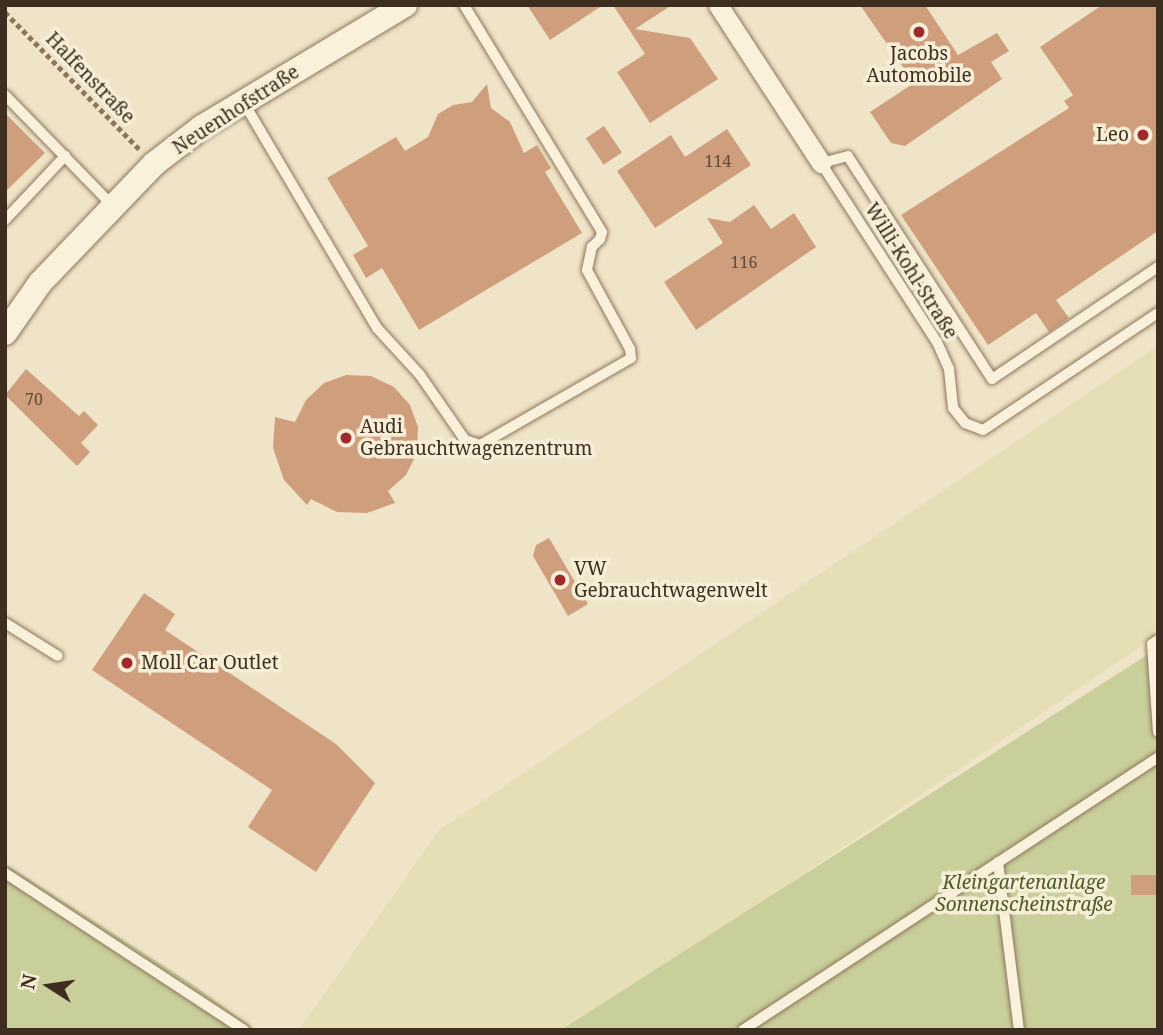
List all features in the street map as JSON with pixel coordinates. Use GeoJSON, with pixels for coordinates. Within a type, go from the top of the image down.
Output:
{"type":"FeatureCollection","features":[{"type":"Feature","properties":{"kind":"street","name":"Neuenhofstraße"},"geometry":{"type":"LineString","coordinates":[[5,333],[40,283],[154,164],[202,127],[405,5]]}},
{"type":"Feature","properties":{"kind":"street"},"geometry":{"type":"LineString","coordinates":[[718,5],[821,163]]}},
{"type":"Feature","properties":{"kind":"lane"},"geometry":{"type":"LineString","coordinates":[[244,102],[377,328],[420,375],[466,440],[480,445],[631,358],[630,349],[587,270],[592,247],[603,232],[464,5]]}},
{"type":"Feature","properties":{"kind":"lane"},"geometry":{"type":"LineString","coordinates":[[5,95],[112,205]]}},
{"type":"Feature","properties":{"kind":"lane"},"geometry":{"type":"LineString","coordinates":[[5,220],[65,156]]}},
{"type":"Feature","properties":{"kind":"lane"},"geometry":{"type":"LineString","coordinates":[[821,163],[848,156],[992,379],[1158,267]]}},
{"type":"Feature","properties":{"kind":"lane","name":"Willi-Kohl-Straße"},"geometry":{"type":"LineString","coordinates":[[821,163],[937,342],[949,369],[953,408],[965,423],[984,430],[1158,313]]}},
{"type":"Feature","properties":{"kind":"lane"},"geometry":{"type":"LineString","coordinates":[[5,623],[58,656]]}},
{"type":"Feature","properties":{"kind":"lane"},"geometry":{"type":"LineString","coordinates":[[1158,640],[1152,644],[1158,732]]}},
{"type":"Feature","properties":{"kind":"lane"},"geometry":{"type":"LineString","coordinates":[[743,1030],[1158,757]]}},
{"type":"Feature","properties":{"kind":"lane"},"geometry":{"type":"LineString","coordinates":[[998,862],[1019,1030]]}},
{"type":"Feature","properties":{"kind":"lane"},"geometry":{"type":"LineString","coordinates":[[5,873],[244,1030]]}},
{"type":"Feature","properties":{"kind":"path","name":"Halfenstraße"},"geometry":{"type":"LineString","coordinates":[[5,12],[154,164]]}},
{"type":"Feature","properties":{"kind":"shaded area"},"geometry":{"type":"Polygon","coordinates":[[[1158,346],[1158,635],[572,1030],[299,1030],[439,830],[1158,346]]]}},
{"type":"Feature","properties":{"kind":"green space","name":"Kleingartenanlage Sonnenscheinstraße"},"geometry":{"type":"Polygon","coordinates":[[[1158,648],[1158,1030],[561,1030],[1158,648]]]}},
{"type":"Feature","properties":{"kind":"green space"},"geometry":{"type":"Polygon","coordinates":[[[7,865],[192,984],[256,1030],[5,1030],[7,865]]]}},
{"type":"Feature","properties":{"kind":"building"},"geometry":{"type":"Polygon","coordinates":[[[527,5],[603,5],[550,40],[527,5]]]}},
{"type":"Feature","properties":{"kind":"building"},"geometry":{"type":"Polygon","coordinates":[[[613,5],[672,5],[635,29],[690,38],[718,79],[650,123],[617,72],[645,54],[613,5]]]}},
{"type":"Feature","properties":{"kind":"building"},"geometry":{"type":"Polygon","coordinates":[[[860,5],[925,5],[958,55],[997,33],[1009,51],[991,62],[1002,79],[905,146],[891,143],[870,112],[914,83],[860,5]]]}},
{"type":"Feature","properties":{"kind":"building"},"geometry":{"type":"Polygon","coordinates":[[[1102,5],[1158,5],[1158,231],[1056,300],[1069,318],[1049,332],[1036,313],[988,345],[901,215],[1069,108],[1064,101],[1073,95],[1040,47],[1102,5]]]}},
{"type":"Feature","properties":{"kind":"building"},"geometry":{"type":"Polygon","coordinates":[[[487,84],[491,108],[510,122],[524,153],[537,145],[551,168],[545,172],[582,233],[419,330],[382,268],[366,278],[353,255],[368,246],[327,178],[396,137],[405,151],[428,137],[438,114],[453,105],[472,102],[487,84]]]}},
{"type":"Feature","properties":{"kind":"building"},"geometry":{"type":"Polygon","coordinates":[[[5,113],[45,153],[5,192],[5,113]]]}},
{"type":"Feature","properties":{"kind":"building"},"geometry":{"type":"Polygon","coordinates":[[[604,126],[622,153],[604,165],[586,138],[604,126]]]}},
{"type":"Feature","properties":{"kind":"building"},"geometry":{"type":"Polygon","coordinates":[[[727,129],[751,165],[655,228],[617,171],[671,135],[685,157],[727,129]]]}},
{"type":"Feature","properties":{"kind":"building"},"geometry":{"type":"Polygon","coordinates":[[[754,205],[771,229],[794,213],[816,247],[696,330],[664,282],[723,243],[707,218],[730,222],[754,205]]]}},
{"type":"Feature","properties":{"kind":"building"},"geometry":{"type":"Polygon","coordinates":[[[26,369],[79,416],[84,411],[98,425],[81,443],[90,452],[77,466],[5,395],[26,369]]]}},
{"type":"Feature","properties":{"kind":"building","name":"Audi Gebrauchtwagenzentrum"},"geometry":{"type":"Polygon","coordinates":[[[346,375],[371,376],[394,387],[410,405],[418,427],[417,453],[406,475],[388,491],[395,503],[367,513],[337,512],[311,499],[307,505],[284,480],[273,448],[275,417],[295,422],[306,400],[324,383],[346,375]]]}},
{"type":"Feature","properties":{"kind":"building","name":"VW Gebrauchtwagenwelt"},"geometry":{"type":"Polygon","coordinates":[[[549,538],[588,604],[568,616],[533,556],[536,545],[549,538]]]}},
{"type":"Feature","properties":{"kind":"building"},"geometry":{"type":"Polygon","coordinates":[[[144,593],[175,614],[165,630],[336,744],[375,783],[316,872],[248,827],[272,790],[92,670],[144,593]]]}},
{"type":"Feature","properties":{"kind":"building"},"geometry":{"type":"Polygon","coordinates":[[[1131,875],[1158,875],[1158,895],[1131,895],[1131,875]]]}},
{"type":"Feature","properties":{"kind":"place","name":"Jacobs Automobile"},"geometry":{"type":"Point","coordinates":[919,32]}},
{"type":"Feature","properties":{"kind":"place","name":"Leo"},"geometry":{"type":"Point","coordinates":[1143,135]}},
{"type":"Feature","properties":{"kind":"place","name":"Audi Gebrauchtwagenzentrum"},"geometry":{"type":"Point","coordinates":[346,438]}},
{"type":"Feature","properties":{"kind":"place","name":"VW Gebrauchtwagenwelt"},"geometry":{"type":"Point","coordinates":[560,580]}},
{"type":"Feature","properties":{"kind":"place","name":"Moll Car Outlet"},"geometry":{"type":"Point","coordinates":[127,663]}}]}
